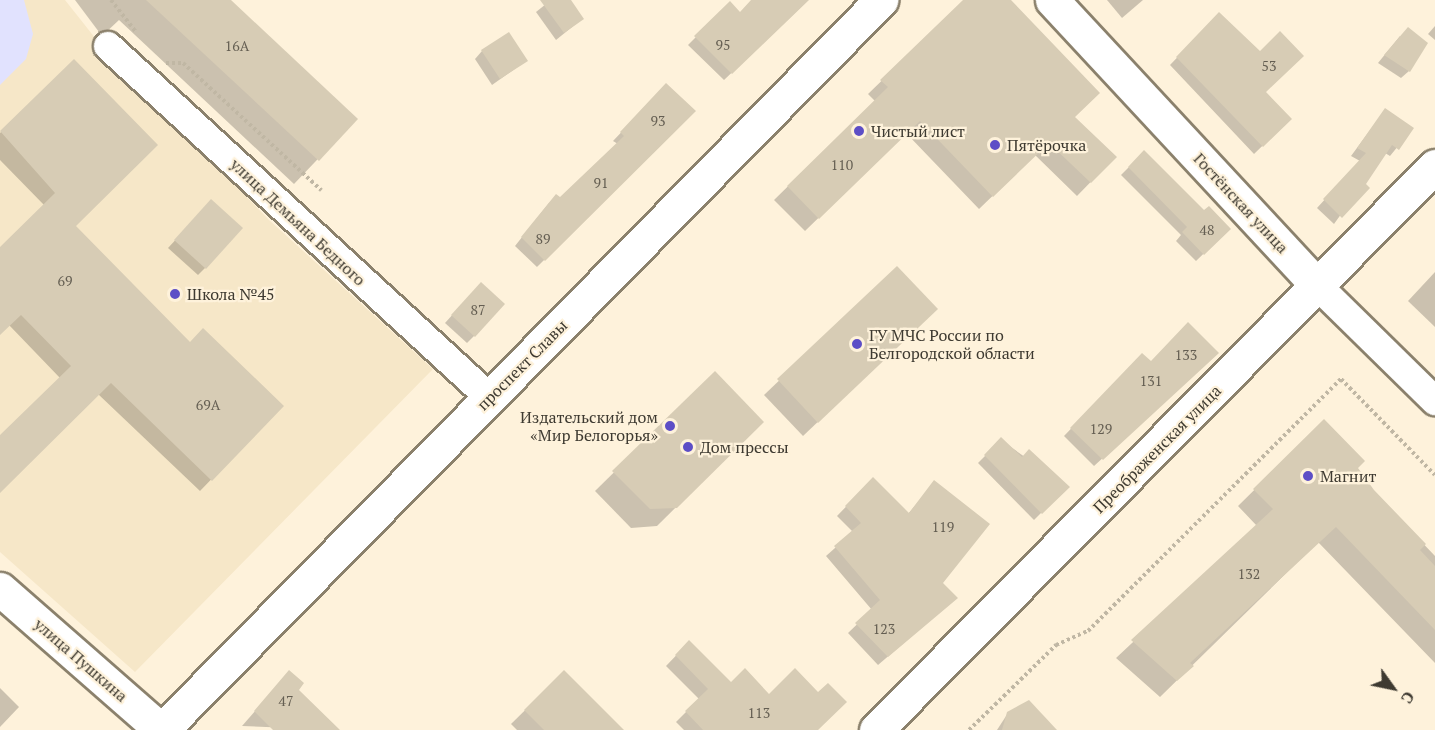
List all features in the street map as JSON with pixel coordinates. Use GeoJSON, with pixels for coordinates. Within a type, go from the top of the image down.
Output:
{"type":"FeatureCollection","features":[{"type":"Feature","properties":{"kind":"main road","name":"проспект Славы"},"geometry":{"type":"LineString","coordinates":[[162,730],[880,0]]}},
{"type":"Feature","properties":{"kind":"main road","name":"Гостёнская улица"},"geometry":{"type":"LineString","coordinates":[[1052,0],[1319,287]]}},
{"type":"Feature","properties":{"kind":"main road","name":"Преображенская улица"},"geometry":{"type":"LineString","coordinates":[[876,730],[1319,287],[1435,166]]}},
{"type":"Feature","properties":{"kind":"main road","name":"улица Пушкина"},"geometry":{"type":"LineString","coordinates":[[0,589],[162,730]]}},
{"type":"Feature","properties":{"kind":"street","name":"улица Демьяна Бедного"},"geometry":{"type":"LineString","coordinates":[[108,46],[490,398]]}},
{"type":"Feature","properties":{"kind":"street","name":"Гостёнская улица"},"geometry":{"type":"LineString","coordinates":[[1319,287],[1435,401]]}},
{"type":"Feature","properties":{"kind":"path"},"geometry":{"type":"LineString","coordinates":[[111,0],[139,35]]}},
{"type":"Feature","properties":{"kind":"path"},"geometry":{"type":"LineString","coordinates":[[158,59],[183,63],[321,190]]}},
{"type":"Feature","properties":{"kind":"path"},"geometry":{"type":"LineString","coordinates":[[969,730],[1056,645],[1088,631],[1341,380],[1435,475]]}},
{"type":"Feature","properties":{"kind":"shaded area","name":"Школа №45"},"geometry":{"type":"Polygon","coordinates":[[[0,0],[65,0],[107,53],[269,220],[433,369],[135,672],[0,552],[0,0]]]}},
{"type":"Feature","properties":{"kind":"shaded area"},"geometry":{"type":"Polygon","coordinates":[[[0,0],[24,0],[33,34],[26,59],[0,85],[0,0]]]}},
{"type":"Feature","properties":{"kind":"building"},"geometry":{"type":"Polygon","coordinates":[[[146,0],[231,0],[358,119],[319,161],[146,0]]]}},
{"type":"Feature","properties":{"kind":"building"},"geometry":{"type":"Polygon","coordinates":[[[540,0],[571,0],[584,19],[564,33],[540,0]]]}},
{"type":"Feature","properties":{"kind":"building"},"geometry":{"type":"Polygon","coordinates":[[[751,0],[809,0],[732,74],[694,36],[730,1],[740,12],[751,0]]]}},
{"type":"Feature","properties":{"kind":"building","name":"Пятёрочка"},"geometry":{"type":"Polygon","coordinates":[[[963,0],[1011,0],[1100,93],[1075,117],[1117,157],[1091,183],[1049,143],[993,197],[920,121],[819,219],[787,186],[888,87],[880,80],[963,0]]]}},
{"type":"Feature","properties":{"kind":"building"},"geometry":{"type":"Polygon","coordinates":[[[1219,12],[1260,51],[1280,31],[1304,56],[1266,92],[1292,119],[1263,147],[1176,57],[1219,12]]]}},
{"type":"Feature","properties":{"kind":"building"},"geometry":{"type":"Polygon","coordinates":[[[1408,27],[1428,43],[1410,72],[1384,55],[1408,27]]]}},
{"type":"Feature","properties":{"kind":"building"},"geometry":{"type":"Polygon","coordinates":[[[509,32],[528,61],[500,79],[481,50],[509,32]]]}},
{"type":"Feature","properties":{"kind":"building"},"geometry":{"type":"Polygon","coordinates":[[[74,59],[158,145],[76,226],[190,342],[203,328],[284,406],[212,481],[111,383],[0,493],[0,435],[71,366],[21,315],[0,335],[0,247],[55,193],[0,131],[74,59]]]}},
{"type":"Feature","properties":{"kind":"building"},"geometry":{"type":"Polygon","coordinates":[[[666,83],[696,111],[545,261],[521,237],[556,194],[560,197],[624,136],[620,132],[666,83]]]}},
{"type":"Feature","properties":{"kind":"building"},"geometry":{"type":"Polygon","coordinates":[[[1385,108],[1414,128],[1399,150],[1392,145],[1366,184],[1370,188],[1342,218],[1323,199],[1366,153],[1357,148],[1385,108]]]}},
{"type":"Feature","properties":{"kind":"building"},"geometry":{"type":"Polygon","coordinates":[[[1144,150],[1204,210],[1209,206],[1231,229],[1204,255],[1182,232],[1187,227],[1128,167],[1144,150]]]}},
{"type":"Feature","properties":{"kind":"building"},"geometry":{"type":"Polygon","coordinates":[[[211,199],[243,228],[206,269],[174,240],[211,199]]]}},
{"type":"Feature","properties":{"kind":"building","name":"ГУ МЧС России по Белгородской области"},"geometry":{"type":"Polygon","coordinates":[[[897,266],[938,309],[818,423],[777,379],[897,266]]]}},
{"type":"Feature","properties":{"kind":"building"},"geometry":{"type":"Polygon","coordinates":[[[481,282],[505,304],[475,337],[451,315],[481,282]]]}},
{"type":"Feature","properties":{"kind":"building"},"geometry":{"type":"Polygon","coordinates":[[[1188,322],[1219,353],[1103,460],[1070,428],[1142,353],[1151,361],[1188,322]]]}},
{"type":"Feature","properties":{"kind":"building","name":"Дом прессы"},"geometry":{"type":"Polygon","coordinates":[[[715,371],[764,422],[677,508],[650,509],[612,471],[715,371]]]}},
{"type":"Feature","properties":{"kind":"building"},"geometry":{"type":"Polygon","coordinates":[[[1324,419],[1365,461],[1358,468],[1374,490],[1426,544],[1420,550],[1435,566],[1435,630],[1336,527],[1190,663],[1194,666],[1177,681],[1131,640],[1273,509],[1253,489],[1324,419]]]}},
{"type":"Feature","properties":{"kind":"building"},"geometry":{"type":"Polygon","coordinates":[[[1001,437],[1022,457],[1029,449],[1070,487],[1042,514],[984,455],[1001,437]]]}},
{"type":"Feature","properties":{"kind":"building"},"geometry":{"type":"Polygon","coordinates":[[[873,477],[909,513],[934,480],[990,524],[943,583],[958,598],[888,657],[855,623],[880,600],[834,546],[861,523],[845,506],[873,477]]]}},
{"type":"Feature","properties":{"kind":"building"},"geometry":{"type":"Polygon","coordinates":[[[689,640],[731,682],[745,668],[769,694],[795,668],[818,692],[828,683],[847,702],[818,730],[703,730],[685,711],[708,689],[675,655],[689,640]]]}},
{"type":"Feature","properties":{"kind":"building"},"geometry":{"type":"Polygon","coordinates":[[[289,670],[304,683],[299,690],[340,730],[273,730],[254,711],[289,670]]]}},
{"type":"Feature","properties":{"kind":"building"},"geometry":{"type":"Polygon","coordinates":[[[564,670],[624,730],[544,730],[524,710],[564,670]]]}},
{"type":"Feature","properties":{"kind":"building"},"geometry":{"type":"Polygon","coordinates":[[[1029,700],[1057,730],[1002,730],[1007,712],[1029,700]]]}},
{"type":"Feature","properties":{"kind":"place","name":"Чистый лист"},"geometry":{"type":"Point","coordinates":[859,131]}},
{"type":"Feature","properties":{"kind":"place","name":"Пятёрочка"},"geometry":{"type":"Point","coordinates":[995,145]}},
{"type":"Feature","properties":{"kind":"place","name":"Школа №45"},"geometry":{"type":"Point","coordinates":[175,294]}},
{"type":"Feature","properties":{"kind":"place","name":"ГУ МЧС России по Белгородской области"},"geometry":{"type":"Point","coordinates":[857,344]}},
{"type":"Feature","properties":{"kind":"place","name":"Издательский дом «Мир Белогорья»"},"geometry":{"type":"Point","coordinates":[670,426]}},
{"type":"Feature","properties":{"kind":"place","name":"Дом прессы"},"geometry":{"type":"Point","coordinates":[688,447]}},
{"type":"Feature","properties":{"kind":"place","name":"Магнит"},"geometry":{"type":"Point","coordinates":[1308,476]}}]}
